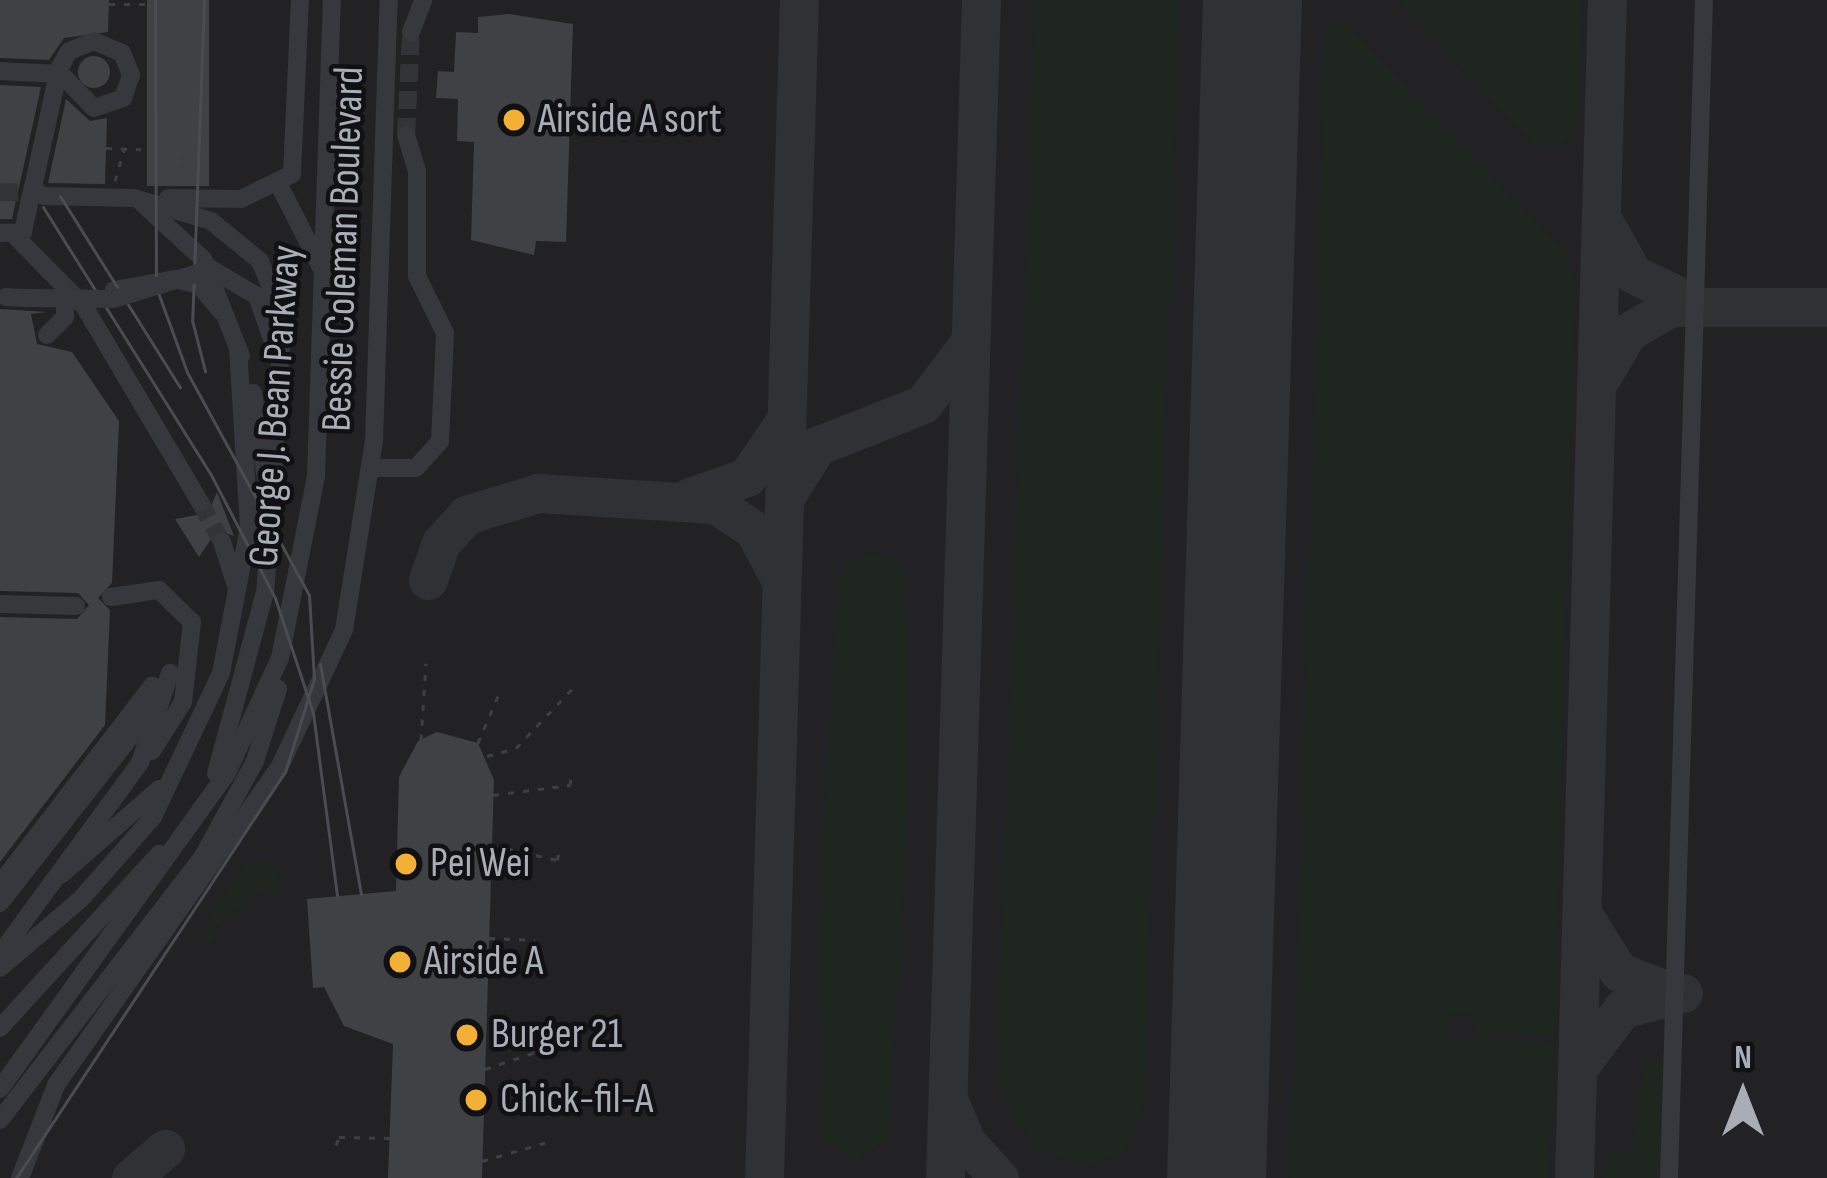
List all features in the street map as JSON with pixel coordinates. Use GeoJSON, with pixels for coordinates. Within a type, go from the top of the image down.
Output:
{"type":"FeatureCollection","features":[{"type":"Feature","properties":{"kind":"street"},"geometry":{"type":"LineString","coordinates":[[280,188],[298,146],[300,0]]}},
{"type":"Feature","properties":{"kind":"street","name":"George J. Bean Parkway"},"geometry":{"type":"LineString","coordinates":[[0,1089],[201,809],[257,714],[299,593],[316,476],[332,0]]}},
{"type":"Feature","properties":{"kind":"street","name":"Bessie Coleman Boulevard"},"geometry":{"type":"LineString","coordinates":[[20,1178],[56,1085],[279,768],[338,651],[370,500],[389,0]]}},
{"type":"Feature","properties":{"kind":"street"},"geometry":{"type":"LineString","coordinates":[[410,32],[423,0]]}},
{"type":"Feature","properties":{"kind":"street"},"geometry":{"type":"LineString","coordinates":[[1669,1178],[1704,0]]}},
{"type":"Feature","properties":{"kind":"street"},"geometry":{"type":"LineString","coordinates":[[0,71],[19,72],[40,73],[61,74],[94,108],[123,98],[131,75],[122,53],[94,41],[68,51],[59,69],[55,89],[50,109],[38,195],[23,232],[9,236]]}},
{"type":"Feature","properties":{"kind":"street"},"geometry":{"type":"LineString","coordinates":[[372,468],[416,468],[440,441],[445,333],[417,276],[417,171],[406,136]]}},
{"type":"Feature","properties":{"kind":"street"},"geometry":{"type":"LineString","coordinates":[[38,195],[224,200],[280,188]]}},
{"type":"Feature","properties":{"kind":"street"},"geometry":{"type":"LineString","coordinates":[[280,188],[323,271]]}},
{"type":"Feature","properties":{"kind":"street"},"geometry":{"type":"LineString","coordinates":[[0,1028],[201,809],[256,642],[283,368],[275,290],[242,242],[177,207],[98,195]]}},
{"type":"Feature","properties":{"kind":"street"},"geometry":{"type":"LineString","coordinates":[[132,196],[203,259],[236,338],[269,513]]}},
{"type":"Feature","properties":{"kind":"street"},"geometry":{"type":"LineString","coordinates":[[9,236],[84,306],[200,502]]}},
{"type":"Feature","properties":{"kind":"street"},"geometry":{"type":"LineString","coordinates":[[6,297],[114,299],[211,269],[257,296],[283,368]]}},
{"type":"Feature","properties":{"kind":"street"},"geometry":{"type":"LineString","coordinates":[[0,968],[122,857],[190,747],[231,633],[249,528],[236,338],[199,285],[175,279],[57,292],[65,316],[47,335]]}},
{"type":"Feature","properties":{"kind":"street"},"geometry":{"type":"LineString","coordinates":[[222,542],[235,570],[231,633]]}},
{"type":"Feature","properties":{"kind":"street"},"geometry":{"type":"LineString","coordinates":[[1,952],[25,908],[183,702],[194,630],[184,608],[159,590],[111,598]]}},
{"type":"Feature","properties":{"kind":"street"},"geometry":{"type":"LineString","coordinates":[[0,1120],[167,909],[255,761],[299,593]]}},
{"type":"Feature","properties":{"kind":"street"},"geometry":{"type":"LineString","coordinates":[[0,604],[76,606]]}},
{"type":"Feature","properties":{"kind":"street"},"geometry":{"type":"LineString","coordinates":[[140,763],[162,683]]}},
{"type":"Feature","properties":{"kind":"street"},"geometry":{"type":"LineString","coordinates":[[0,884],[162,683]]}},
{"type":"Feature","properties":{"kind":"street"},"geometry":{"type":"LineString","coordinates":[[0,903],[76,817],[162,683]]}},
{"type":"Feature","properties":{"kind":"street"},"geometry":{"type":"LineString","coordinates":[[25,908],[145,805],[190,747]]}},
{"type":"Feature","properties":{"kind":"path"},"geometry":{"type":"LineString","coordinates":[[109,4],[147,4]]}},
{"type":"Feature","properties":{"kind":"path"},"geometry":{"type":"LineString","coordinates":[[106,148],[141,149]]}},
{"type":"Feature","properties":{"kind":"path"},"geometry":{"type":"LineString","coordinates":[[98,195],[124,148]]}},
{"type":"Feature","properties":{"kind":"path"},"geometry":{"type":"LineString","coordinates":[[421,740],[426,663]]}},
{"type":"Feature","properties":{"kind":"path"},"geometry":{"type":"LineString","coordinates":[[487,756],[516,748],[573,688]]}},
{"type":"Feature","properties":{"kind":"path"},"geometry":{"type":"LineString","coordinates":[[478,743],[501,689]]}},
{"type":"Feature","properties":{"kind":"path"},"geometry":{"type":"LineString","coordinates":[[493,795],[570,785],[571,777]]}},
{"type":"Feature","properties":{"kind":"path"},"geometry":{"type":"LineString","coordinates":[[492,845],[557,860],[559,853]]}},
{"type":"Feature","properties":{"kind":"path"},"geometry":{"type":"LineString","coordinates":[[489,938],[535,940]]}},
{"type":"Feature","properties":{"kind":"path"},"geometry":{"type":"LineString","coordinates":[[485,1069],[533,1052],[533,1043]]}},
{"type":"Feature","properties":{"kind":"path"},"geometry":{"type":"LineString","coordinates":[[336,1145],[339,1137],[390,1138]]}},
{"type":"Feature","properties":{"kind":"path"},"geometry":{"type":"LineString","coordinates":[[482,1161],[551,1141]]}},
{"type":"Feature","properties":{"kind":"shaded area"},"geometry":{"type":"Polygon","coordinates":[[[0,0],[1827,0],[1827,1178],[0,1178],[0,0]]]}},
{"type":"Feature","properties":{"kind":"shaded area"},"geometry":{"type":"Polygon","coordinates":[[[1036,0],[1178,0],[1144,1102],[1126,1151],[1087,1169],[1038,1150],[1003,1100],[997,1065],[1036,0]]]}},
{"type":"Feature","properties":{"kind":"shaded area"},"geometry":{"type":"Polygon","coordinates":[[[1397,0],[1582,0],[1580,110],[1570,136],[1557,147],[1534,144],[1397,0]]]}},
{"type":"Feature","properties":{"kind":"shaded area"},"geometry":{"type":"Polygon","coordinates":[[[1341,20],[1566,253],[1575,279],[1554,1035],[1476,1033],[1469,1013],[1449,1013],[1450,1039],[1553,1041],[1549,1178],[1291,1178],[1326,22],[1341,20]]]}},
{"type":"Feature","properties":{"kind":"shaded area"},"geometry":{"type":"Polygon","coordinates":[[[872,552],[895,559],[906,586],[909,775],[888,1138],[855,1162],[823,1137],[819,943],[837,592],[845,563],[872,552]]]}},
{"type":"Feature","properties":{"kind":"shaded area"},"geometry":{"type":"Polygon","coordinates":[[[269,859],[282,880],[275,897],[266,889],[217,925],[212,944],[198,935],[244,864],[269,859]]]}},
{"type":"Feature","properties":{"kind":"shaded area"},"geometry":{"type":"Polygon","coordinates":[[[1665,1055],[1662,1178],[1602,1178],[1606,1152],[1632,1151],[1644,1066],[1665,1055]]]}},
{"type":"Feature","properties":{"kind":"building"},"geometry":{"type":"Polygon","coordinates":[[[0,0],[109,0],[108,32],[64,38],[49,60],[0,58],[0,0]]]}},
{"type":"Feature","properties":{"kind":"building"},"geometry":{"type":"Polygon","coordinates":[[[147,0],[209,0],[209,186],[147,186],[147,0]]]}},
{"type":"Feature","properties":{"kind":"building","name":"Airside A sort"},"geometry":{"type":"Polygon","coordinates":[[[509,14],[573,24],[566,242],[536,241],[534,255],[471,240],[474,142],[457,141],[458,99],[436,98],[438,71],[454,72],[456,32],[478,33],[478,17],[509,14]]]}},
{"type":"Feature","properties":{"kind":"building"},"geometry":{"type":"Polygon","coordinates":[[[94,56],[105,61],[110,72],[105,83],[94,88],[83,83],[78,72],[83,61],[94,56]]]}},
{"type":"Feature","properties":{"kind":"building"},"geometry":{"type":"Polygon","coordinates":[[[0,85],[41,87],[12,219],[0,219],[0,85]]]}},
{"type":"Feature","properties":{"kind":"building"},"geometry":{"type":"Polygon","coordinates":[[[66,99],[90,121],[107,118],[105,184],[48,183],[66,99]]]}},
{"type":"Feature","properties":{"kind":"building"},"geometry":{"type":"Polygon","coordinates":[[[0,309],[47,312],[31,314],[37,344],[72,352],[119,421],[112,583],[98,598],[110,610],[105,725],[0,862],[0,617],[77,619],[89,605],[78,593],[0,591],[0,309]]]}},
{"type":"Feature","properties":{"kind":"building"},"geometry":{"type":"Polygon","coordinates":[[[217,492],[234,536],[217,530],[199,557],[175,519],[208,513],[217,492]]]}},
{"type":"Feature","properties":{"kind":"building","name":"Airside A"},"geometry":{"type":"Polygon","coordinates":[[[437,732],[478,743],[494,780],[482,1178],[388,1178],[393,1044],[344,1026],[324,987],[313,988],[307,899],[396,891],[399,777],[418,741],[437,732]]]}},
{"type":"Feature","properties":{"kind":"taxiway"},"geometry":{"type":"LineString","coordinates":[[764,1178],[799,0]]}},
{"type":"Feature","properties":{"kind":"taxiway"},"geometry":{"type":"LineString","coordinates":[[945,1178],[981,0]]}},
{"type":"Feature","properties":{"kind":"taxiway"},"geometry":{"type":"LineString","coordinates":[[1248,0],[1248,124]]}},
{"type":"Feature","properties":{"kind":"taxiway"},"geometry":{"type":"LineString","coordinates":[[1574,1178],[1607,0]]}},
{"type":"Feature","properties":{"kind":"taxiway"},"geometry":{"type":"LineString","coordinates":[[1605,224],[1633,274],[1693,303]]}},
{"type":"Feature","properties":{"kind":"taxiway"},"geometry":{"type":"LineString","coordinates":[[1602,376],[1628,332],[1671,307],[1827,307]]}},
{"type":"Feature","properties":{"kind":"taxiway"},"geometry":{"type":"LineString","coordinates":[[787,494],[817,446],[923,404],[967,346]]}},
{"type":"Feature","properties":{"kind":"taxiway"},"geometry":{"type":"LineString","coordinates":[[690,497],[747,477],[783,424]]}},
{"type":"Feature","properties":{"kind":"taxiway"},"geometry":{"type":"LineString","coordinates":[[428,580],[441,543],[466,515],[538,493],[715,504],[754,530],[779,577]]}},
{"type":"Feature","properties":{"kind":"taxiway"},"geometry":{"type":"LineString","coordinates":[[1584,916],[1619,972],[1674,993]]}},
{"type":"Feature","properties":{"kind":"taxiway"},"geometry":{"type":"LineString","coordinates":[[1198,1178],[1213,1130],[1222,991]]}},
{"type":"Feature","properties":{"kind":"taxiway"},"geometry":{"type":"LineString","coordinates":[[1581,1064],[1622,1009],[1683,993]]}},
{"type":"Feature","properties":{"kind":"taxiway"},"geometry":{"type":"LineString","coordinates":[[950,1104],[966,1142],[999,1178]]}},
{"type":"Feature","properties":{"kind":"taxiway"},"geometry":{"type":"LineString","coordinates":[[131,1178],[165,1149]]}},
{"type":"Feature","properties":{"kind":"runway"},"geometry":{"type":"LineString","coordinates":[[1216,1178],[1252,0]]}},
{"type":"Feature","properties":{"kind":"tunnel"},"geometry":{"type":"LineString","coordinates":[[406,136],[411,32]]}},
{"type":"Feature","properties":{"kind":"tunnel"},"geometry":{"type":"LineString","coordinates":[[0,192],[44,193]]}},
{"type":"Feature","properties":{"kind":"tunnel"},"geometry":{"type":"LineString","coordinates":[[200,502],[222,542]]}},
{"type":"Feature","properties":{"kind":"tram line"},"geometry":{"type":"LineString","coordinates":[[16,1178],[285,772],[314,679],[309,595],[187,372],[156,287],[155,0]]}},
{"type":"Feature","properties":{"kind":"tram line"},"geometry":{"type":"LineString","coordinates":[[204,0],[192,320],[205,371]]}},
{"type":"Feature","properties":{"kind":"tram line"},"geometry":{"type":"LineString","coordinates":[[60,196],[180,387]]}},
{"type":"Feature","properties":{"kind":"tram line"},"geometry":{"type":"LineString","coordinates":[[43,207],[210,473],[275,598],[313,713],[337,895]]}},
{"type":"Feature","properties":{"kind":"tram line"},"geometry":{"type":"LineString","coordinates":[[320,664],[361,894]]}},
{"type":"Feature","properties":{"kind":"place","name":"Airside A sort"},"geometry":{"type":"Point","coordinates":[514,120]}},
{"type":"Feature","properties":{"kind":"place","name":"Pei Wei"},"geometry":{"type":"Point","coordinates":[406,864]}},
{"type":"Feature","properties":{"kind":"place","name":"Airside A"},"geometry":{"type":"Point","coordinates":[400,962]}},
{"type":"Feature","properties":{"kind":"place","name":"Burger 21"},"geometry":{"type":"Point","coordinates":[467,1035]}},
{"type":"Feature","properties":{"kind":"place","name":"Chick-fil-A"},"geometry":{"type":"Point","coordinates":[476,1100]}}]}
